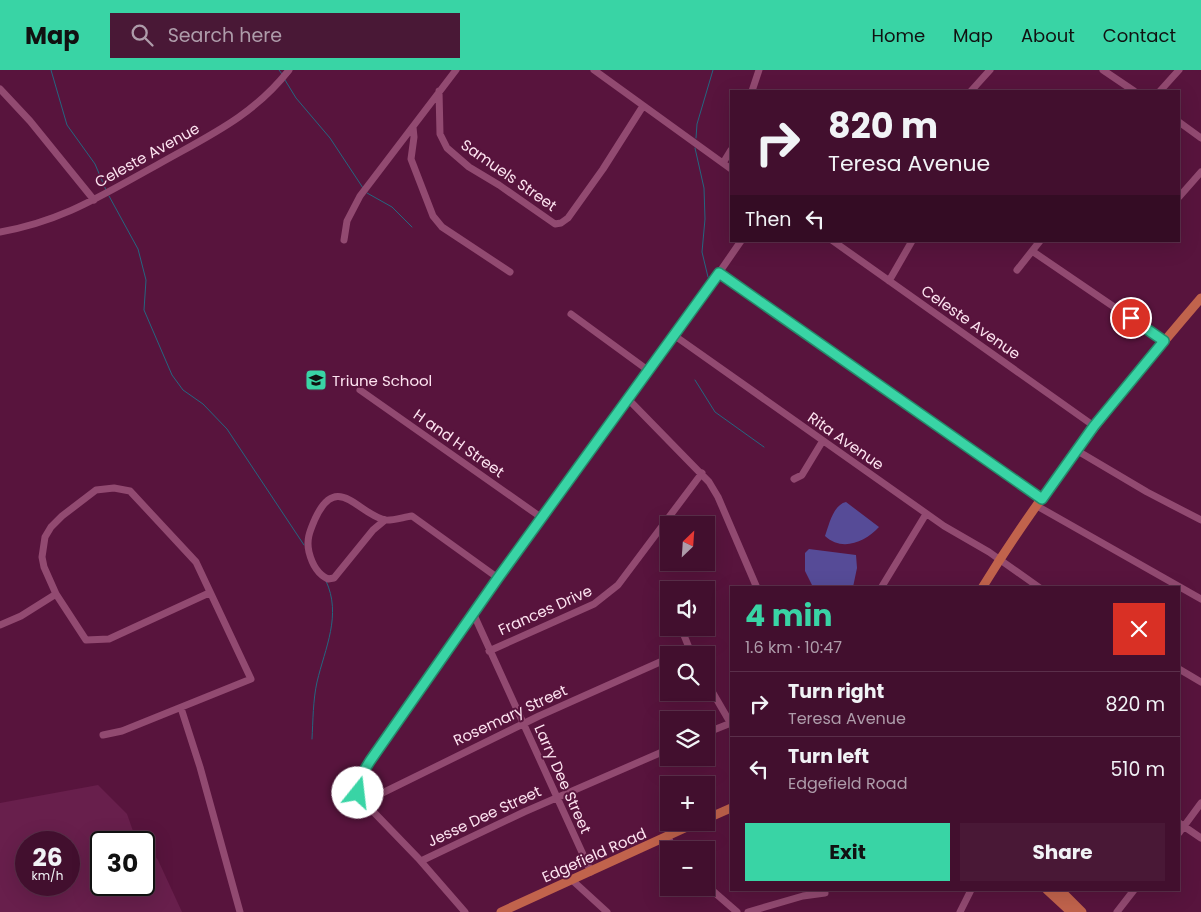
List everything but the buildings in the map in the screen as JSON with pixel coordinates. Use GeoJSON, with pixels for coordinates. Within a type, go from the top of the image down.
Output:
{"type":"FeatureCollection","features":[{"type":"Feature","properties":{"kind":"main road"},"geometry":{"type":"LineString","coordinates":[[984,586],[1002,562],[1040,503],[1094,426],[1201,298]]}},
{"type":"Feature","properties":{"kind":"main road"},"geometry":{"type":"LineString","coordinates":[[715,815],[730,808]]}},
{"type":"Feature","properties":{"kind":"main road","name":"Edgefield Road"},"geometry":{"type":"LineString","coordinates":[[502,912],[680,831]]}},
{"type":"Feature","properties":{"kind":"main road"},"geometry":{"type":"LineString","coordinates":[[1048,891],[1071,912]]}},
{"type":"Feature","properties":{"kind":"main road"},"geometry":{"type":"LineString","coordinates":[[1061,891],[1082,912]]}},
{"type":"Feature","properties":{"kind":"street","name":"Celeste Avenue"},"geometry":{"type":"LineString","coordinates":[[0,232],[46,222],[94,200],[237,120],[262,100],[290,70]]}},
{"type":"Feature","properties":{"kind":"street"},"geometry":{"type":"LineString","coordinates":[[344,240],[345,227],[352,210],[456,70]]}},
{"type":"Feature","properties":{"kind":"street"},"geometry":{"type":"LineString","coordinates":[[594,70],[730,168]]}},
{"type":"Feature","properties":{"kind":"street"},"geometry":{"type":"LineString","coordinates":[[752,90],[759,70]]}},
{"type":"Feature","properties":{"kind":"street"},"geometry":{"type":"LineString","coordinates":[[972,90],[990,70]]}},
{"type":"Feature","properties":{"kind":"street"},"geometry":{"type":"LineString","coordinates":[[1103,70],[1133,90]]}},
{"type":"Feature","properties":{"kind":"street"},"geometry":{"type":"LineString","coordinates":[[1161,90],[1179,70]]}},
{"type":"Feature","properties":{"kind":"street"},"geometry":{"type":"LineString","coordinates":[[0,89],[30,121],[94,200]]}},
{"type":"Feature","properties":{"kind":"street","name":"Samuels Street"},"geometry":{"type":"LineString","coordinates":[[439,91],[440,134],[447,148],[469,167],[499,185],[555,224],[561,223],[568,218],[644,106]]}},
{"type":"Feature","properties":{"kind":"street"},"geometry":{"type":"LineString","coordinates":[[1180,123],[1201,138]]}},
{"type":"Feature","properties":{"kind":"street"},"geometry":{"type":"LineString","coordinates":[[413,127],[414,137],[411,160],[413,171],[433,216],[442,227],[510,272]]}},
{"type":"Feature","properties":{"kind":"street"},"geometry":{"type":"LineString","coordinates":[[723,163],[730,152]]}},
{"type":"Feature","properties":{"kind":"street"},"geometry":{"type":"LineString","coordinates":[[1180,196],[1201,172]]}},
{"type":"Feature","properties":{"kind":"street"},"geometry":{"type":"LineString","coordinates":[[465,912],[364,802],[358,793],[360,777],[498,578],[675,336],[739,242]]}},
{"type":"Feature","properties":{"kind":"street","name":"Celeste Avenue"},"geometry":{"type":"LineString","coordinates":[[834,242],[1094,426]]}},
{"type":"Feature","properties":{"kind":"street"},"geometry":{"type":"LineString","coordinates":[[889,281],[911,242]]}},
{"type":"Feature","properties":{"kind":"street"},"geometry":{"type":"LineString","coordinates":[[1017,270],[1039,242]]}},
{"type":"Feature","properties":{"kind":"street"},"geometry":{"type":"LineString","coordinates":[[1032,251],[1164,341]]}},
{"type":"Feature","properties":{"kind":"street"},"geometry":{"type":"LineString","coordinates":[[719,273],[1040,503],[1179,586]]}},
{"type":"Feature","properties":{"kind":"street"},"geometry":{"type":"LineString","coordinates":[[570,314],[649,371]]}},
{"type":"Feature","properties":{"kind":"street","name":"Rita Avenue"},"geometry":{"type":"LineString","coordinates":[[675,336],[926,514],[1037,586]]}},
{"type":"Feature","properties":{"kind":"street","name":"H and H Street"},"geometry":{"type":"LineString","coordinates":[[360,390],[542,518]]}},
{"type":"Feature","properties":{"kind":"street"},"geometry":{"type":"LineString","coordinates":[[628,399],[702,473],[718,497],[756,586]]}},
{"type":"Feature","properties":{"kind":"street"},"geometry":{"type":"LineString","coordinates":[[794,480],[802,475],[822,442]]}},
{"type":"Feature","properties":{"kind":"street"},"geometry":{"type":"LineString","coordinates":[[1076,450],[1147,492],[1201,520]]}},
{"type":"Feature","properties":{"kind":"street","name":"Frances Drive"},"geometry":{"type":"LineString","coordinates":[[489,651],[594,604],[607,595],[618,584],[702,473]]}},
{"type":"Feature","properties":{"kind":"street"},"geometry":{"type":"LineString","coordinates":[[103,735],[122,732],[251,679],[209,594],[196,562],[130,491],[114,488],[96,490],[51,527],[45,537],[42,557],[44,567],[56,594],[86,640],[109,638],[209,594]]}},
{"type":"Feature","properties":{"kind":"street"},"geometry":{"type":"LineString","coordinates":[[385,520],[348,499],[341,497],[329,499],[319,511],[309,532],[307,543],[312,564],[323,577],[328,579],[334,578],[373,530],[385,520],[412,516],[498,578]]}},
{"type":"Feature","properties":{"kind":"street"},"geometry":{"type":"LineString","coordinates":[[882,586],[926,514]]}},
{"type":"Feature","properties":{"kind":"street"},"geometry":{"type":"LineString","coordinates":[[1180,586],[1201,599]]}},
{"type":"Feature","properties":{"kind":"street"},"geometry":{"type":"LineString","coordinates":[[0,626],[56,594]]}},
{"type":"Feature","properties":{"kind":"street","name":"Larry Dee Street"},"geometry":{"type":"LineString","coordinates":[[474,615],[591,872]]}},
{"type":"Feature","properties":{"kind":"street","name":"Rosemary Street"},"geometry":{"type":"LineString","coordinates":[[364,802],[523,723],[660,662]]}},
{"type":"Feature","properties":{"kind":"street"},"geometry":{"type":"LineString","coordinates":[[1180,670],[1201,682]]}},
{"type":"Feature","properties":{"kind":"street"},"geometry":{"type":"LineString","coordinates":[[715,695],[730,721]]}},
{"type":"Feature","properties":{"kind":"street"},"geometry":{"type":"LineString","coordinates":[[181,708],[240,912]]}},
{"type":"Feature","properties":{"kind":"street"},"geometry":{"type":"LineString","coordinates":[[715,729],[730,723]]}},
{"type":"Feature","properties":{"kind":"street","name":"Jesse Dee Street"},"geometry":{"type":"LineString","coordinates":[[421,862],[660,752]]}},
{"type":"Feature","properties":{"kind":"street"},"geometry":{"type":"LineString","coordinates":[[1201,803],[1181,824],[1201,838]]}},
{"type":"Feature","properties":{"kind":"street"},"geometry":{"type":"LineString","coordinates":[[668,837],[670,841]]}},
{"type":"Feature","properties":{"kind":"street"},"geometry":{"type":"LineString","coordinates":[[572,880],[607,912]]}},
{"type":"Feature","properties":{"kind":"street"},"geometry":{"type":"LineString","coordinates":[[960,912],[970,891]]}},
{"type":"Feature","properties":{"kind":"street"},"geometry":{"type":"LineString","coordinates":[[1117,912],[1133,891]]}},
{"type":"Feature","properties":{"kind":"street"},"geometry":{"type":"LineString","coordinates":[[715,893],[736,912]]}},
{"type":"Feature","properties":{"kind":"street"},"geometry":{"type":"LineString","coordinates":[[748,912],[802,893],[825,893]]}},
{"type":"Feature","properties":{"kind":"shaded area"},"geometry":{"type":"Polygon","coordinates":[[[846,502],[879,527],[860,541],[846,544],[832,541],[825,536],[835,511],[846,502]]]}},
{"type":"Feature","properties":{"kind":"shaded area"},"geometry":{"type":"Polygon","coordinates":[[[809,549],[856,555],[857,568],[853,586],[812,586],[805,571],[805,553],[809,549]]]}},
{"type":"Feature","properties":{"kind":"shaded area"},"geometry":{"type":"Polygon","coordinates":[[[98,785],[127,814],[133,831],[90,831],[90,896],[155,896],[155,856],[182,912],[0,912],[0,803],[98,785]]]}},
{"type":"Feature","properties":{"kind":"waterway"},"geometry":{"type":"LineString","coordinates":[[51,70],[67,125],[95,164],[106,190]]}},
{"type":"Feature","properties":{"kind":"waterway"},"geometry":{"type":"LineString","coordinates":[[279,70],[282,74]]}},
{"type":"Feature","properties":{"kind":"waterway"},"geometry":{"type":"LineString","coordinates":[[696,138],[697,124],[713,70]]}},
{"type":"Feature","properties":{"kind":"waterway"},"geometry":{"type":"LineString","coordinates":[[285,80],[296,98],[330,138],[363,188]]}},
{"type":"Feature","properties":{"kind":"waterway"},"geometry":{"type":"LineString","coordinates":[[695,148],[704,188],[705,219],[702,252],[708,277]]}},
{"type":"Feature","properties":{"kind":"waterway"},"geometry":{"type":"LineString","coordinates":[[367,193],[392,207],[412,227]]}},
{"type":"Feature","properties":{"kind":"waterway"},"geometry":{"type":"LineString","coordinates":[[109,196],[138,249],[146,280],[144,310],[172,375],[183,390],[203,404],[227,429],[304,545]]}},
{"type":"Feature","properties":{"kind":"waterway"},"geometry":{"type":"LineString","coordinates":[[695,380],[715,412],[764,447]]}},
{"type":"Feature","properties":{"kind":"waterway"},"geometry":{"type":"LineString","coordinates":[[312,739],[316,689],[331,632],[331,594],[326,581]]}},
{"type":"Feature","properties":{"kind":"place","name":"Triune School"},"geometry":{"type":"Point","coordinates":[316,380]}},
{"type":"Feature","properties":{"kind":"route"},"geometry":{"type":"LineString","coordinates":[[358,793],[358,781],[370,761],[474,615],[498,578],[719,273],[1042,499],[1094,426],[1164,341],[1131,318]]}}]}
